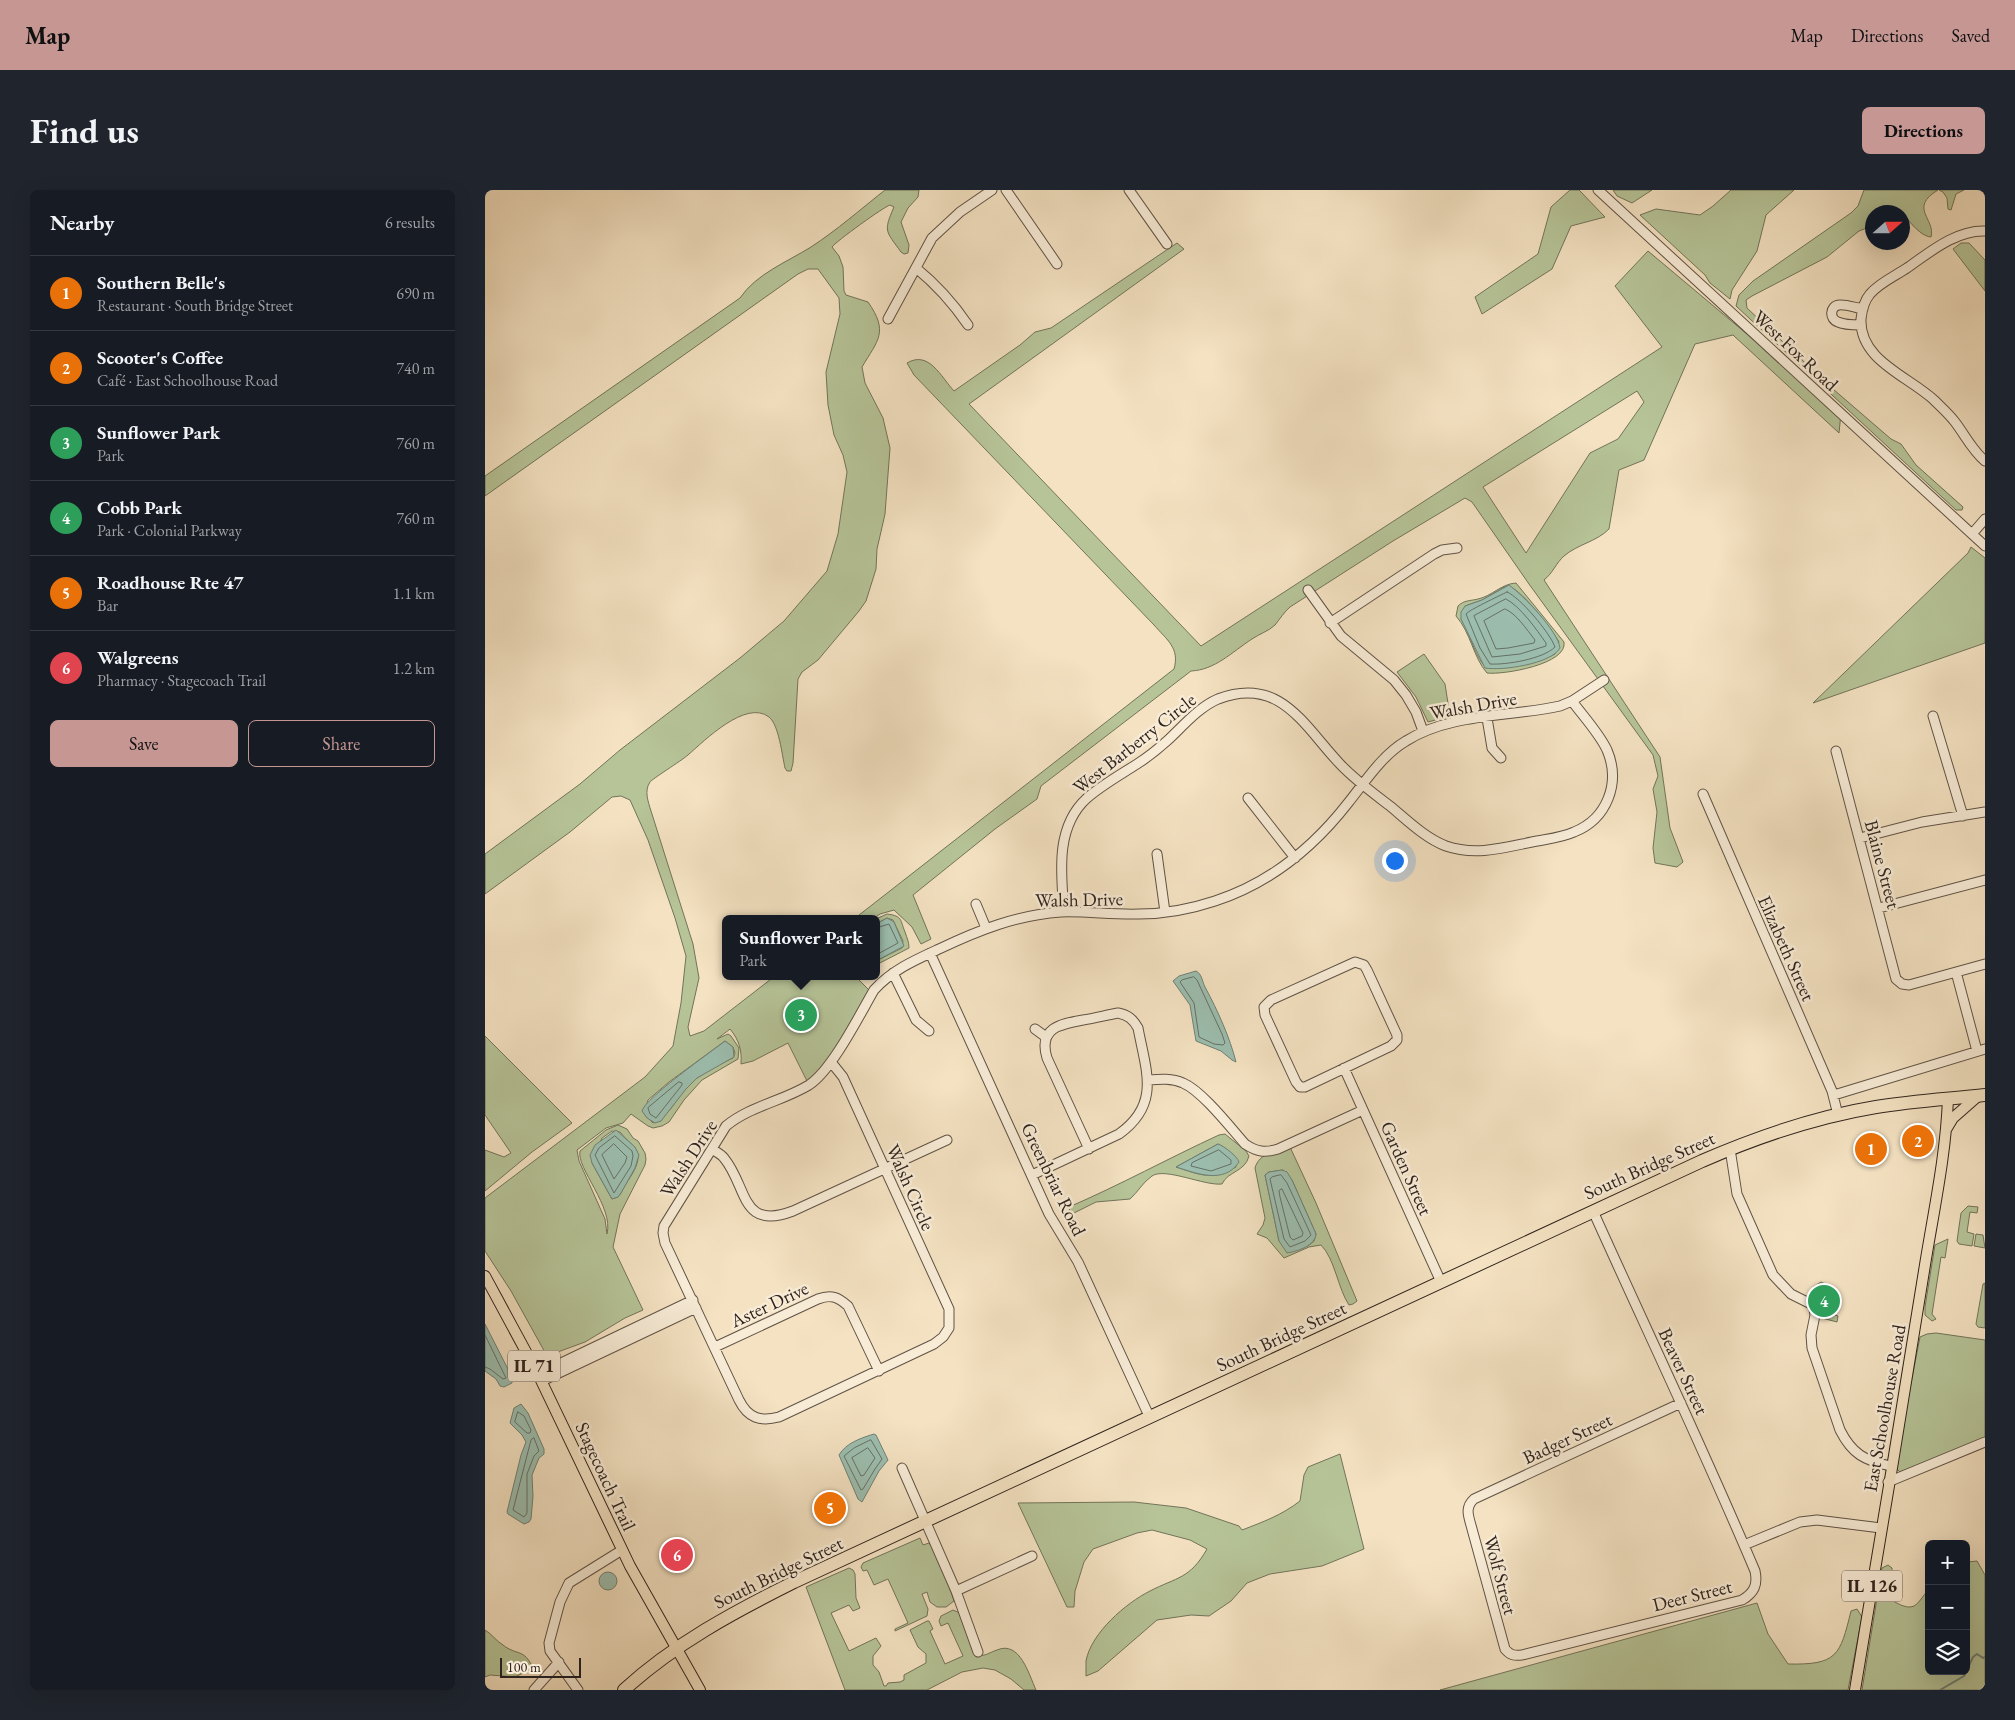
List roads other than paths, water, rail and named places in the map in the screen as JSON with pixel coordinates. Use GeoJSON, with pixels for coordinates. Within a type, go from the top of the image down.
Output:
{"type":"FeatureCollection","features":[{"type":"Feature","properties":{"kind":"highway","name":"South Bridge Street"},"geometry":{"type":"LineString","coordinates":[[624,1690],[675,1649],[748,1605],[1729,1149],[1787,1129],[1838,1115],[1892,1105],[1981,1095]]}},
{"type":"Feature","properties":{"kind":"main road","name":"East Schoolhouse Road"},"geometry":{"type":"LineString","coordinates":[[1945,1131],[1953,1118],[1981,1095]]}},
{"type":"Feature","properties":{"kind":"main road","name":"East Schoolhouse Road"},"geometry":{"type":"LineString","coordinates":[[1855,1690],[1930,1233],[1948,1098]]}},
{"type":"Feature","properties":{"kind":"main road","name":"Stagecoach Trail"},"geometry":{"type":"LineString","coordinates":[[485,1276],[540,1377],[622,1550],[675,1649],[700,1690]]}},
{"type":"Feature","properties":{"kind":"street"},"geometry":{"type":"LineString","coordinates":[[888,319],[932,238],[960,212],[992,190]]}},
{"type":"Feature","properties":{"kind":"street"},"geometry":{"type":"LineString","coordinates":[[1006,190],[1057,264]]}},
{"type":"Feature","properties":{"kind":"street"},"geometry":{"type":"LineString","coordinates":[[1129,190],[1167,244]]}},
{"type":"Feature","properties":{"kind":"street","name":"West Fox Road"},"geometry":{"type":"LineString","coordinates":[[1598,190],[1985,546]]}},
{"type":"Feature","properties":{"kind":"street"},"geometry":{"type":"LineString","coordinates":[[1985,231],[1963,234],[1941,245],[1871,293],[1863,309],[1861,325],[1865,342],[1874,355],[1929,395],[1943,408],[1956,422],[1968,442],[1985,461]]}},
{"type":"Feature","properties":{"kind":"street"},"geometry":{"type":"LineString","coordinates":[[916,268],[956,306],[968,325]]}},
{"type":"Feature","properties":{"kind":"street"},"geometry":{"type":"LineString","coordinates":[[1861,325],[1837,322],[1833,318],[1832,312],[1839,305],[1863,309]]}},
{"type":"Feature","properties":{"kind":"street"},"geometry":{"type":"LineString","coordinates":[[1972,534],[1985,519]]}},
{"type":"Feature","properties":{"kind":"street"},"geometry":{"type":"LineString","coordinates":[[1330,623],[1434,554],[1442,550],[1457,548]]}},
{"type":"Feature","properties":{"kind":"street"},"geometry":{"type":"LineString","coordinates":[[1308,590],[1330,623],[1353,648],[1394,680],[1411,703],[1423,731]]}},
{"type":"Feature","properties":{"kind":"street","name":"Walsh Drive"},"geometry":{"type":"LineString","coordinates":[[694,1304],[665,1243],[663,1231],[666,1220],[727,1126],[738,1116],[810,1084],[822,1074],[874,990],[893,973],[930,953],[986,928],[1025,916],[1063,912],[1139,914],[1165,912],[1197,906],[1233,895],[1264,879],[1295,858],[1333,822],[1363,784],[1394,750],[1423,731],[1442,725],[1549,709],[1572,701],[1604,680]]}},
{"type":"Feature","properties":{"kind":"street","name":"West Barberry Circle"},"geometry":{"type":"LineString","coordinates":[[1063,912],[1063,838],[1071,816],[1091,794],[1157,749],[1211,703],[1257,688],[1298,715],[1340,764],[1417,828],[1445,845],[1468,851],[1482,851],[1566,835],[1593,822],[1603,810],[1611,795],[1613,778],[1611,765],[1603,745],[1572,701]]}},
{"type":"Feature","properties":{"kind":"street"},"geometry":{"type":"LineString","coordinates":[[1933,716],[1963,816]]}},
{"type":"Feature","properties":{"kind":"street"},"geometry":{"type":"LineString","coordinates":[[1487,718],[1492,748],[1501,758]]}},
{"type":"Feature","properties":{"kind":"street","name":"Blaine Street"},"geometry":{"type":"LineString","coordinates":[[1836,751],[1879,908],[1893,980],[1909,985],[1956,972]]}},
{"type":"Feature","properties":{"kind":"street","name":"Elizabeth Street"},"geometry":{"type":"LineString","coordinates":[[1703,794],[1834,1095],[1838,1115]]}},
{"type":"Feature","properties":{"kind":"street"},"geometry":{"type":"LineString","coordinates":[[1248,798],[1295,858]]}},
{"type":"Feature","properties":{"kind":"street"},"geometry":{"type":"LineString","coordinates":[[1860,838],[1922,822],[1985,812]]}},
{"type":"Feature","properties":{"kind":"street"},"geometry":{"type":"LineString","coordinates":[[1411,836],[1417,828]]}},
{"type":"Feature","properties":{"kind":"street"},"geometry":{"type":"LineString","coordinates":[[1157,854],[1165,912]]}},
{"type":"Feature","properties":{"kind":"street"},"geometry":{"type":"LineString","coordinates":[[1879,908],[1985,880]]}},
{"type":"Feature","properties":{"kind":"street"},"geometry":{"type":"LineString","coordinates":[[976,904],[986,928]]}},
{"type":"Feature","properties":{"kind":"street","name":"Greenbriar Road"},"geometry":{"type":"LineString","coordinates":[[930,953],[1049,1214],[1077,1262],[1150,1418]]}},
{"type":"Feature","properties":{"kind":"street"},"geometry":{"type":"LineString","coordinates":[[1355,962],[1364,965],[1367,970],[1397,1035],[1397,1040],[1392,1046],[1344,1068],[1305,1087],[1300,1086],[1296,1082],[1265,1015],[1264,1006],[1271,1000],[1355,962]]}},
{"type":"Feature","properties":{"kind":"street"},"geometry":{"type":"LineString","coordinates":[[1834,1095],[1981,1050],[1956,972],[1985,964]]}},
{"type":"Feature","properties":{"kind":"street"},"geometry":{"type":"LineString","coordinates":[[893,973],[916,1020],[929,1031]]}},
{"type":"Feature","properties":{"kind":"street"},"geometry":{"type":"LineString","coordinates":[[1032,1175],[1119,1134],[1136,1121],[1147,1100],[1148,1080],[1138,1028],[1131,1014],[1119,1013],[1062,1024],[1053,1029],[1046,1037],[1044,1045],[1047,1058],[1089,1148]]}},
{"type":"Feature","properties":{"kind":"street"},"geometry":{"type":"LineString","coordinates":[[1035,1029],[1046,1037]]}},
{"type":"Feature","properties":{"kind":"street","name":"Walsh Circle"},"geometry":{"type":"LineString","coordinates":[[694,1304],[742,1406],[756,1422],[779,1417],[879,1371],[934,1344],[952,1329],[949,1309],[843,1077],[831,1062]]}},
{"type":"Feature","properties":{"kind":"street","name":"Garden Street"},"geometry":{"type":"LineString","coordinates":[[1344,1068],[1441,1282]]}},
{"type":"Feature","properties":{"kind":"street"},"geometry":{"type":"LineString","coordinates":[[1148,1080],[1170,1079],[1184,1083],[1200,1094],[1245,1144],[1255,1150],[1266,1152],[1278,1149],[1363,1110]]}},
{"type":"Feature","properties":{"kind":"street"},"geometry":{"type":"LineString","coordinates":[[712,1149],[727,1161],[749,1205],[762,1218],[786,1214],[947,1140]]}},
{"type":"Feature","properties":{"kind":"street"},"geometry":{"type":"LineString","coordinates":[[1729,1149],[1737,1194],[1773,1276],[1791,1294],[1811,1304],[1814,1309],[1815,1315],[1811,1335],[1812,1348],[1840,1430],[1847,1443],[1867,1460],[1891,1466]]}},
{"type":"Feature","properties":{"kind":"street","name":"Beaver Street"},"geometry":{"type":"LineString","coordinates":[[1593,1212],[1744,1544]]}},
{"type":"Feature","properties":{"kind":"street","name":"Aster Drive"},"geometry":{"type":"LineString","coordinates":[[715,1347],[818,1299],[838,1295],[848,1306],[879,1371]]}},
{"type":"Feature","properties":{"kind":"street"},"geometry":{"type":"LineString","coordinates":[[540,1377],[694,1304]]}},
{"type":"Feature","properties":{"kind":"street","name":"Badger Street"},"geometry":{"type":"LineString","coordinates":[[1469,1504],[1474,1499],[1681,1403]]}},
{"type":"Feature","properties":{"kind":"street"},"geometry":{"type":"LineString","coordinates":[[1889,1482],[1985,1442]]}},
{"type":"Feature","properties":{"kind":"street"},"geometry":{"type":"LineString","coordinates":[[902,1468],[956,1591],[978,1652]]}},
{"type":"Feature","properties":{"kind":"street","name":"Wolf Street"},"geometry":{"type":"LineString","coordinates":[[1469,1504],[1467,1510],[1505,1649],[1509,1653]]}},
{"type":"Feature","properties":{"kind":"street"},"geometry":{"type":"LineString","coordinates":[[1744,1544],[1781,1529],[1808,1521],[1817,1520],[1881,1528]]}},
{"type":"Feature","properties":{"kind":"street","name":"Deer Street"},"geometry":{"type":"LineString","coordinates":[[1509,1653],[1515,1656],[1522,1655],[1742,1600],[1755,1589],[1757,1580],[1744,1544]]}},
{"type":"Feature","properties":{"kind":"street"},"geometry":{"type":"LineString","coordinates":[[578,1690],[550,1651],[549,1643],[560,1602],[569,1583],[622,1550]]}},
{"type":"Feature","properties":{"kind":"street"},"geometry":{"type":"LineString","coordinates":[[956,1591],[1032,1556]]}},
{"type":"Feature","properties":{"kind":"street"},"geometry":{"type":"LineString","coordinates":[[534,1690],[559,1662]]}},
{"type":"Feature","properties":{"kind":"water"},"geometry":{"type":"Polygon","coordinates":[[[1509,585],[1547,623],[1560,648],[1555,654],[1537,662],[1514,667],[1485,668],[1461,619],[1461,612],[1465,606],[1482,600],[1509,585]]]}},
{"type":"Feature","properties":{"kind":"water"},"geometry":{"type":"Polygon","coordinates":[[[887,918],[894,922],[904,946],[880,959],[880,922],[887,918]]]}},
{"type":"Feature","properties":{"kind":"water"},"geometry":{"type":"Polygon","coordinates":[[[1196,971],[1201,976],[1219,1015],[1236,1062],[1221,1051],[1196,1041],[1190,1005],[1173,981],[1179,976],[1196,971]]]}},
{"type":"Feature","properties":{"kind":"water"},"geometry":{"type":"Polygon","coordinates":[[[725,1041],[733,1047],[734,1057],[697,1078],[661,1121],[655,1123],[647,1118],[642,1111],[654,1096],[725,1041]]]}},
{"type":"Feature","properties":{"kind":"water"},"geometry":{"type":"Polygon","coordinates":[[[616,1130],[635,1147],[639,1155],[635,1168],[621,1193],[618,1197],[612,1199],[592,1163],[590,1155],[595,1145],[616,1130]]]}},
{"type":"Feature","properties":{"kind":"water"},"geometry":{"type":"Polygon","coordinates":[[[1218,1144],[1230,1151],[1239,1162],[1226,1173],[1209,1175],[1176,1167],[1218,1144]]]}},
{"type":"Feature","properties":{"kind":"water"},"geometry":{"type":"Polygon","coordinates":[[[1282,1170],[1287,1172],[1292,1180],[1316,1234],[1313,1242],[1309,1245],[1287,1253],[1279,1241],[1265,1175],[1269,1172],[1282,1170]]]}},
{"type":"Feature","properties":{"kind":"water"},"geometry":{"type":"Polygon","coordinates":[[[485,1324],[512,1377],[512,1383],[504,1387],[500,1386],[496,1379],[485,1371],[485,1324]]]}},
{"type":"Feature","properties":{"kind":"water"},"geometry":{"type":"Polygon","coordinates":[[[521,1404],[528,1413],[544,1449],[544,1454],[539,1458],[532,1475],[531,1519],[524,1524],[507,1512],[526,1442],[510,1423],[514,1408],[521,1404]]]}},
{"type":"Feature","properties":{"kind":"water"},"geometry":{"type":"Polygon","coordinates":[[[874,1434],[888,1460],[879,1471],[862,1502],[858,1499],[839,1455],[850,1444],[874,1434]]]}},
{"type":"Feature","properties":{"kind":"water"},"geometry":{"type":"Polygon","coordinates":[[[608,1572],[614,1575],[617,1581],[614,1587],[608,1590],[602,1587],[599,1581],[602,1575],[608,1572]]]}},
{"type":"Feature","properties":{"kind":"waterway"},"geometry":{"type":"LineString","coordinates":[[1940,1690],[1964,1676],[1973,1657],[1977,1654],[1983,1658],[1985,1657]]}},
{"type":"Feature","properties":{"kind":"place","name":"Sunflower Park"},"geometry":{"type":"Point","coordinates":[801,1015]}},
{"type":"Feature","properties":{"kind":"place","name":"Scooter's Coffee"},"geometry":{"type":"Point","coordinates":[1918,1141]}},
{"type":"Feature","properties":{"kind":"place","name":"Southern Belle's"},"geometry":{"type":"Point","coordinates":[1871,1149]}},
{"type":"Feature","properties":{"kind":"place","name":"Cobb Park"},"geometry":{"type":"Point","coordinates":[1824,1301]}},
{"type":"Feature","properties":{"kind":"place","name":"Roadhouse Rte 47"},"geometry":{"type":"Point","coordinates":[830,1508]}},
{"type":"Feature","properties":{"kind":"place","name":"Walgreens"},"geometry":{"type":"Point","coordinates":[677,1555]}}]}
